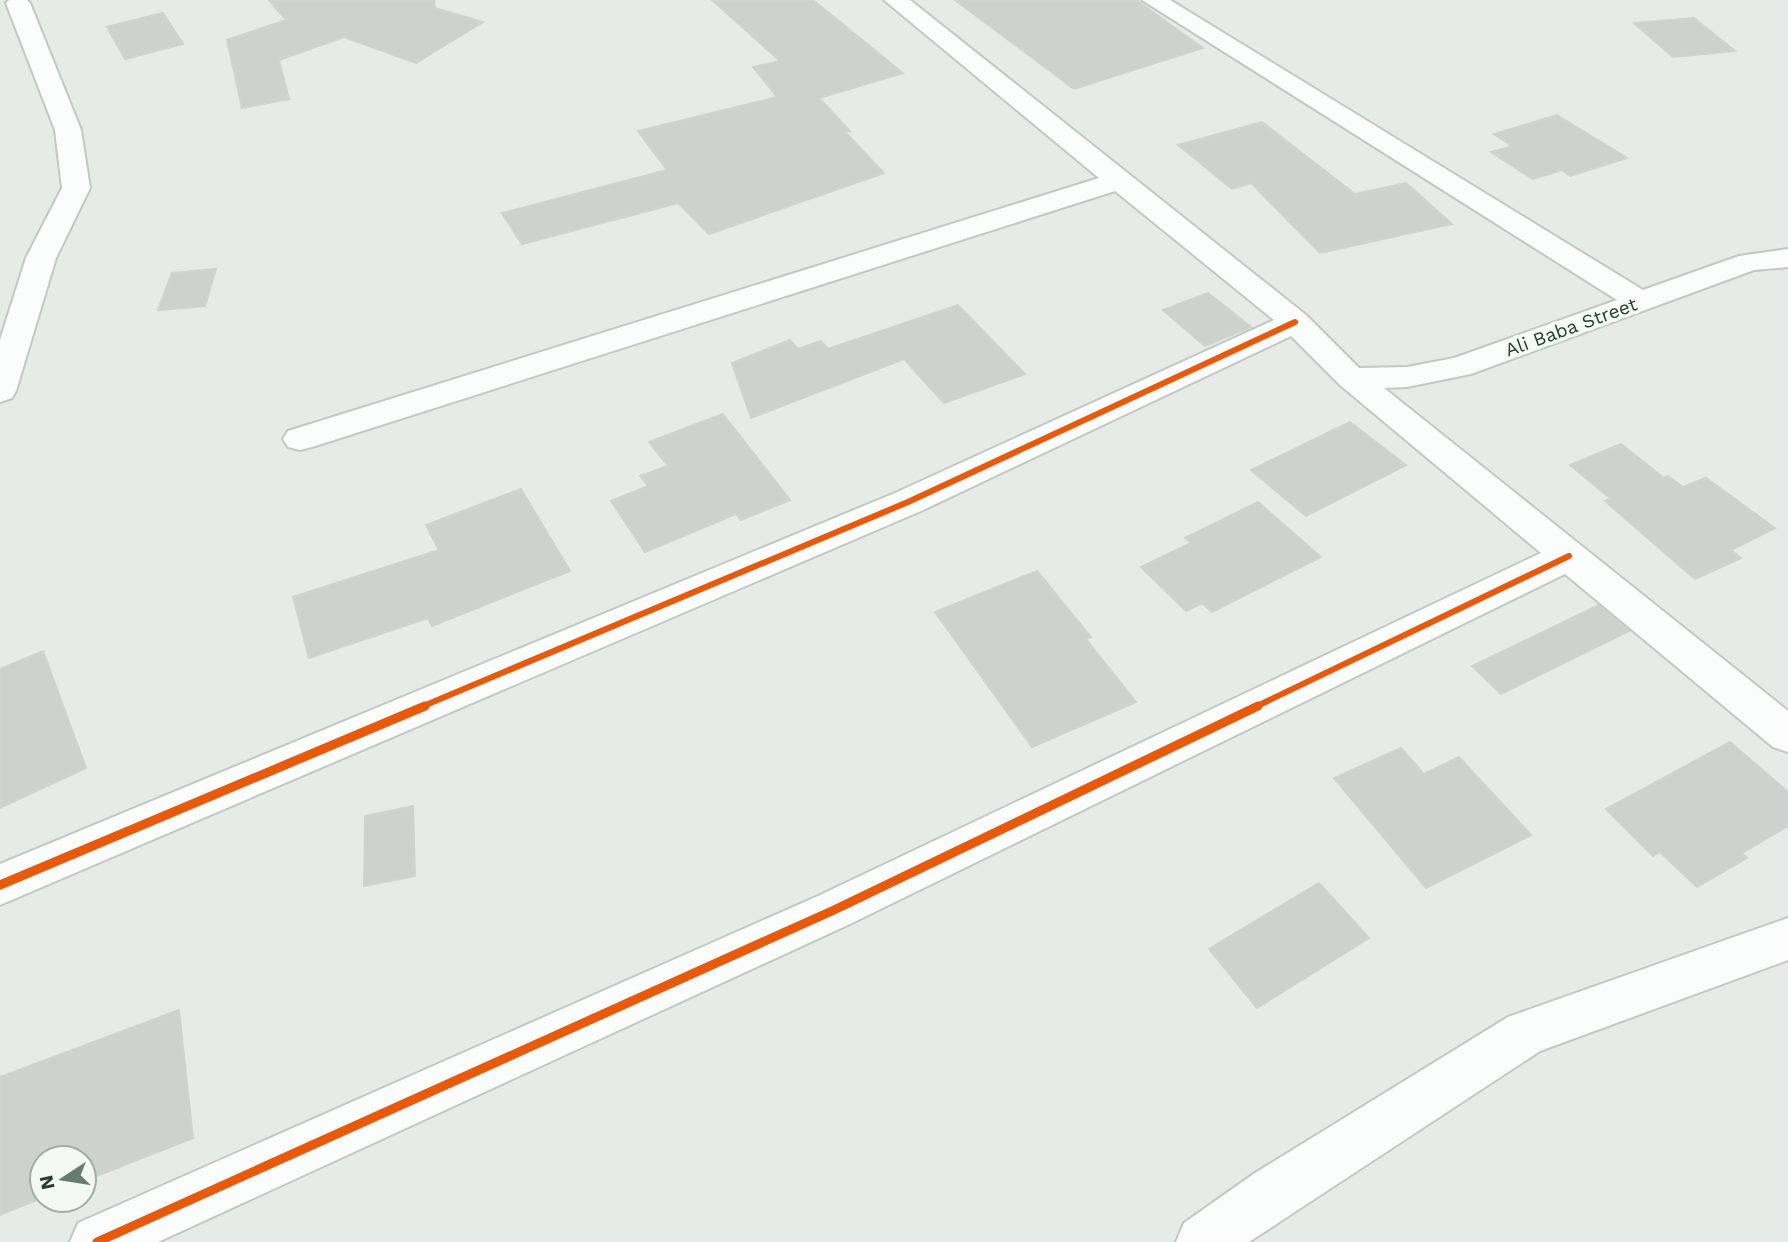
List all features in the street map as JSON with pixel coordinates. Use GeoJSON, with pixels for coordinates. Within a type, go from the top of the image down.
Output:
{"type":"FeatureCollection","features":[{"type":"Feature","properties":{"kind":"street"},"geometry":{"type":"LineString","coordinates":[[896,0],[1295,322],[1351,378],[1788,735]]}},
{"type":"Feature","properties":{"kind":"street"},"geometry":{"type":"LineString","coordinates":[[1154,0],[1640,301]]}},
{"type":"Feature","properties":{"kind":"street"},"geometry":{"type":"LineString","coordinates":[[0,391],[41,258],[76,188],[68,130],[15,3]]}},
{"type":"Feature","properties":{"kind":"street"},"geometry":{"type":"LineString","coordinates":[[300,439],[1120,180]]}},
{"type":"Feature","properties":{"kind":"street","name":"Ali Baba Street"},"geometry":{"type":"LineString","coordinates":[[1351,378],[1406,377],[1460,367],[1749,262],[1788,258]]}},
{"type":"Feature","properties":{"kind":"street"},"geometry":{"type":"LineString","coordinates":[[0,885],[908,502],[1295,322]]}},
{"type":"Feature","properties":{"kind":"street"},"geometry":{"type":"LineString","coordinates":[[97,1242],[834,910],[1569,556]]}},
{"type":"Feature","properties":{"kind":"street"},"geometry":{"type":"LineString","coordinates":[[1203,1242],[1273,1192],[1525,1033],[1788,939]]}},
{"type":"Feature","properties":{"kind":"building"},"geometry":{"type":"Polygon","coordinates":[[[269,0],[434,0],[435,8],[483,22],[416,63],[344,37],[279,60],[289,99],[242,108],[227,40],[286,20],[269,0]]]}},
{"type":"Feature","properties":{"kind":"building"},"geometry":{"type":"Polygon","coordinates":[[[712,0],[813,0],[903,73],[819,98],[850,131],[845,132],[884,173],[709,234],[678,203],[522,244],[502,213],[667,170],[638,131],[777,97],[753,67],[780,61],[712,0]]]}},
{"type":"Feature","properties":{"kind":"building"},"geometry":{"type":"Polygon","coordinates":[[[955,0],[1136,0],[1203,48],[1074,89],[955,0]]]}},
{"type":"Feature","properties":{"kind":"building"},"geometry":{"type":"Polygon","coordinates":[[[163,13],[183,44],[125,59],[107,27],[163,13]]]}},
{"type":"Feature","properties":{"kind":"building"},"geometry":{"type":"Polygon","coordinates":[[[1694,18],[1735,51],[1673,57],[1634,23],[1694,18]]]}},
{"type":"Feature","properties":{"kind":"building"},"geometry":{"type":"Polygon","coordinates":[[[1557,115],[1627,158],[1570,176],[1562,170],[1533,179],[1491,152],[1512,146],[1494,134],[1557,115]]]}},
{"type":"Feature","properties":{"kind":"building"},"geometry":{"type":"Polygon","coordinates":[[[1262,122],[1355,194],[1406,183],[1452,224],[1320,253],[1251,183],[1232,189],[1178,145],[1262,122]]]}},
{"type":"Feature","properties":{"kind":"building"},"geometry":{"type":"Polygon","coordinates":[[[216,269],[205,306],[158,310],[172,273],[216,269]]]}},
{"type":"Feature","properties":{"kind":"building"},"geometry":{"type":"Polygon","coordinates":[[[1208,293],[1251,327],[1205,346],[1163,310],[1208,293]]]}},
{"type":"Feature","properties":{"kind":"building"},"geometry":{"type":"Polygon","coordinates":[[[958,305],[1025,374],[944,403],[904,359],[751,418],[732,363],[790,340],[798,349],[821,341],[828,349],[958,305]]]}},
{"type":"Feature","properties":{"kind":"building"},"geometry":{"type":"Polygon","coordinates":[[[723,414],[790,500],[741,520],[736,514],[645,552],[611,501],[648,486],[640,476],[668,466],[649,442],[723,414]]]}},
{"type":"Feature","properties":{"kind":"building"},"geometry":{"type":"Polygon","coordinates":[[[1350,422],[1406,465],[1306,516],[1251,470],[1350,422]]]}},
{"type":"Feature","properties":{"kind":"building"},"geometry":{"type":"Polygon","coordinates":[[[1621,444],[1664,478],[1668,476],[1683,487],[1706,478],[1775,528],[1731,550],[1741,558],[1695,579],[1605,501],[1611,499],[1570,465],[1621,444]]]}},
{"type":"Feature","properties":{"kind":"building"},"geometry":{"type":"Polygon","coordinates":[[[521,489],[570,571],[432,626],[428,618],[309,658],[293,597],[439,550],[426,525],[521,489]]]}},
{"type":"Feature","properties":{"kind":"building"},"geometry":{"type":"Polygon","coordinates":[[[1258,502],[1321,557],[1212,612],[1202,603],[1186,611],[1141,567],[1191,543],[1185,538],[1258,502]]]}},
{"type":"Feature","properties":{"kind":"building"},"geometry":{"type":"Polygon","coordinates":[[[1037,571],[1091,637],[1086,639],[1136,702],[1032,747],[935,612],[1037,571]]]}},
{"type":"Feature","properties":{"kind":"building"},"geometry":{"type":"Polygon","coordinates":[[[1599,605],[1629,631],[1501,694],[1472,666],[1599,605]]]}},
{"type":"Feature","properties":{"kind":"building"},"geometry":{"type":"Polygon","coordinates":[[[43,651],[86,768],[0,808],[0,669],[43,651]]]}},
{"type":"Feature","properties":{"kind":"building"},"geometry":{"type":"Polygon","coordinates":[[[1730,742],[1788,792],[1788,826],[1742,853],[1747,858],[1697,887],[1660,852],[1653,856],[1606,809],[1730,742]]]}},
{"type":"Feature","properties":{"kind":"building"},"geometry":{"type":"Polygon","coordinates":[[[1401,748],[1424,774],[1459,757],[1531,835],[1426,888],[1334,778],[1401,748]]]}},
{"type":"Feature","properties":{"kind":"building"},"geometry":{"type":"Polygon","coordinates":[[[413,806],[415,876],[364,886],[365,816],[413,806]]]}},
{"type":"Feature","properties":{"kind":"building"},"geometry":{"type":"Polygon","coordinates":[[[1319,883],[1369,938],[1257,1008],[1209,949],[1319,883]]]}},
{"type":"Feature","properties":{"kind":"building"},"geometry":{"type":"Polygon","coordinates":[[[179,1010],[193,1138],[98,1175],[98,1144],[28,1144],[28,1204],[0,1215],[0,1077],[179,1010]]]}},
{"type":"Feature","properties":{"kind":"cycle path"},"geometry":{"type":"LineString","coordinates":[[0,885],[908,502],[1295,322]]}},
{"type":"Feature","properties":{"kind":"cycle path"},"geometry":{"type":"LineString","coordinates":[[97,1242],[834,910],[1569,556]]}}]}
